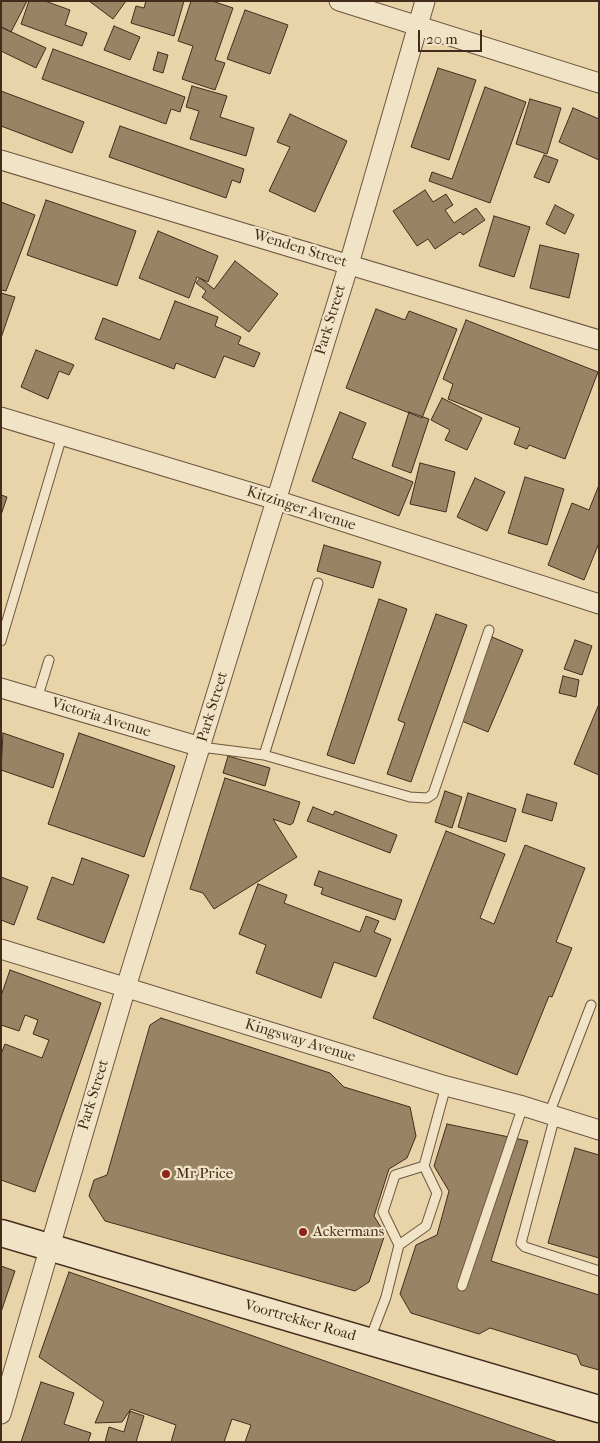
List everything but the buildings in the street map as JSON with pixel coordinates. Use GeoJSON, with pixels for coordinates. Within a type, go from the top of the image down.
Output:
{"type":"FeatureCollection","features":[{"type":"Feature","properties":{"kind":"main road","name":"Voortrekker Road"},"geometry":{"type":"LineString","coordinates":[[1,1233],[599,1409]]}},
{"type":"Feature","properties":{"kind":"street"},"geometry":{"type":"LineString","coordinates":[[339,1],[599,83]]}},
{"type":"Feature","properties":{"kind":"street","name":"Park Street"},"geometry":{"type":"LineString","coordinates":[[1,1414],[48,1248],[126,987],[349,264],[425,1]]}},
{"type":"Feature","properties":{"kind":"street","name":"Wenden Street"},"geometry":{"type":"LineString","coordinates":[[1,160],[599,340]]}},
{"type":"Feature","properties":{"kind":"street","name":"Kitzinger Avenue"},"geometry":{"type":"LineString","coordinates":[[1,417],[276,500],[599,604]]}},
{"type":"Feature","properties":{"kind":"street","name":"Victoria Avenue"},"geometry":{"type":"LineString","coordinates":[[1,688],[201,747]]}},
{"type":"Feature","properties":{"kind":"street","name":"Kingsway Avenue"},"geometry":{"type":"LineString","coordinates":[[1,949],[446,1086],[523,1106],[599,1130]]}},
{"type":"Feature","properties":{"kind":"lane"},"geometry":{"type":"LineString","coordinates":[[1,641],[62,436]]}},
{"type":"Feature","properties":{"kind":"lane"},"geometry":{"type":"LineString","coordinates":[[264,755],[318,583]]}},
{"type":"Feature","properties":{"kind":"lane"},"geometry":{"type":"LineString","coordinates":[[201,747],[264,755],[410,796],[427,798],[433,794],[489,630]]}},
{"type":"Feature","properties":{"kind":"lane"},"geometry":{"type":"LineString","coordinates":[[37,699],[49,660]]}},
{"type":"Feature","properties":{"kind":"lane"},"geometry":{"type":"LineString","coordinates":[[592,1005],[552,1115],[521,1243],[525,1247],[599,1271]]}},
{"type":"Feature","properties":{"kind":"lane"},"geometry":{"type":"LineString","coordinates":[[399,1245],[426,1226],[437,1193],[424,1166],[446,1086]]}},
{"type":"Feature","properties":{"kind":"lane"},"geometry":{"type":"LineString","coordinates":[[462,1286],[523,1106]]}},
{"type":"Feature","properties":{"kind":"lane"},"geometry":{"type":"LineString","coordinates":[[369,1341],[386,1297],[399,1245],[383,1212],[395,1175],[424,1166]]}},
{"type":"Feature","properties":{"kind":"place","name":"Mr Price"},"geometry":{"type":"Point","coordinates":[166,1174]}},
{"type":"Feature","properties":{"kind":"place","name":"Ackermans"},"geometry":{"type":"Point","coordinates":[303,1232]}}]}
